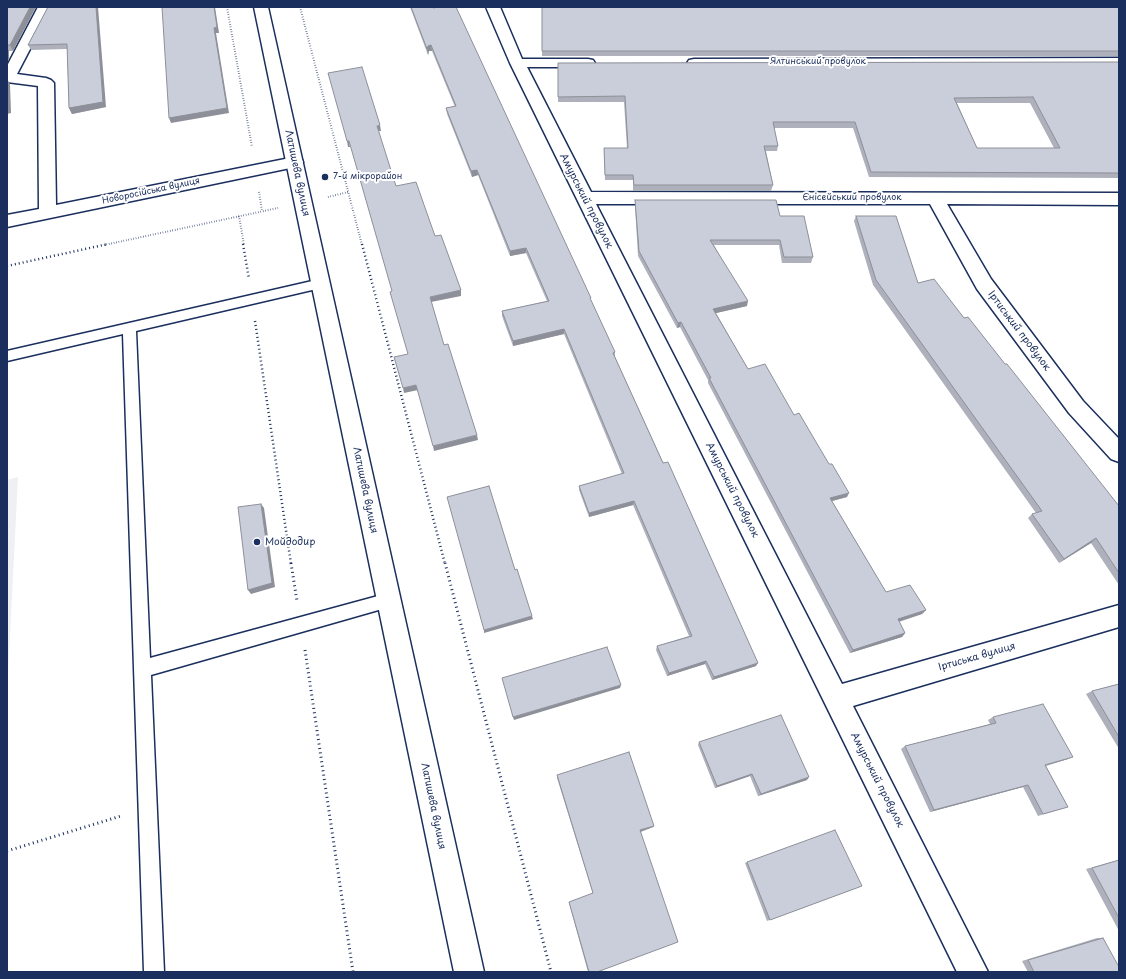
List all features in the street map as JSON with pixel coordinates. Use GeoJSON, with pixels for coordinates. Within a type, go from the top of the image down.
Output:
{"type":"FeatureCollection","features":[{"type":"Feature","properties":{"kind":"street"},"geometry":{"type":"LineString","coordinates":[[46,7],[8,77],[46,83],[48,213]]}},
{"type":"Feature","properties":{"kind":"street","name":"Латишева вулиця"},"geometry":{"type":"LineString","coordinates":[[261,7],[469,972]]}},
{"type":"Feature","properties":{"kind":"street","name":"Амурський провулок"},"geometry":{"type":"LineString","coordinates":[[494,7],[517,63],[973,972]]}},
{"type":"Feature","properties":{"kind":"street","name":"Ялтинський провулок"},"geometry":{"type":"LineString","coordinates":[[684,63],[1119,62]]}},
{"type":"Feature","properties":{"kind":"street"},"geometry":{"type":"LineString","coordinates":[[517,63],[604,63]]}},
{"type":"Feature","properties":{"kind":"street","name":"Новоросійська вулиця"},"geometry":{"type":"LineString","coordinates":[[7,221],[295,162]]}},
{"type":"Feature","properties":{"kind":"street","name":"Єнісейський провулок"},"geometry":{"type":"LineString","coordinates":[[585,198],[1119,199]]}},
{"type":"Feature","properties":{"kind":"street","name":"Іртиський провулок"},"geometry":{"type":"LineString","coordinates":[[935,198],[984,284],[1076,407],[1119,453]]}},
{"type":"Feature","properties":{"kind":"street","name":"Іртиська вулиця"},"geometry":{"type":"LineString","coordinates":[[836,698],[1119,616]]}},
{"type":"Feature","properties":{"kind":"lane"},"geometry":{"type":"LineString","coordinates":[[7,356],[321,284]]}},
{"type":"Feature","properties":{"kind":"lane"},"geometry":{"type":"LineString","coordinates":[[129,328],[154,972]]}},
{"type":"Feature","properties":{"kind":"lane"},"geometry":{"type":"LineString","coordinates":[[142,669],[389,600]]}},
{"type":"Feature","properties":{"kind":"path"},"geometry":{"type":"LineString","coordinates":[[227,7],[262,211]]}},
{"type":"Feature","properties":{"kind":"path"},"geometry":{"type":"LineString","coordinates":[[300,7],[551,972]]}},
{"type":"Feature","properties":{"kind":"path"},"geometry":{"type":"LineString","coordinates":[[7,266],[348,192]]}},
{"type":"Feature","properties":{"kind":"path"},"geometry":{"type":"LineString","coordinates":[[239,216],[353,972]]}},
{"type":"Feature","properties":{"kind":"path"},"geometry":{"type":"LineString","coordinates":[[7,851],[147,808]]}},
{"type":"Feature","properties":{"kind":"shaded area"},"geometry":{"type":"Polygon","coordinates":[[[18,477],[7,695],[7,480],[18,477]]]}},
{"type":"Feature","properties":{"kind":"building"},"geometry":{"type":"Polygon","coordinates":[[[7,7],[30,7],[10,45],[7,45],[7,7]]]}},
{"type":"Feature","properties":{"kind":"building"},"geometry":{"type":"Polygon","coordinates":[[[48,7],[96,7],[103,102],[69,108],[67,44],[28,45],[48,7]]]}},
{"type":"Feature","properties":{"kind":"building"},"geometry":{"type":"Polygon","coordinates":[[[162,7],[214,7],[217,27],[214,28],[227,108],[169,118],[162,7]]]}},
{"type":"Feature","properties":{"kind":"building"},"geometry":{"type":"Polygon","coordinates":[[[411,7],[456,7],[591,298],[615,352],[613,353],[663,463],[668,462],[758,663],[714,677],[706,661],[669,673],[657,646],[692,636],[634,501],[589,513],[579,486],[624,473],[564,329],[513,341],[502,311],[549,301],[526,248],[510,251],[477,170],[471,171],[446,108],[456,106],[431,45],[428,46],[427,49],[411,7]]]}},
{"type":"Feature","properties":{"kind":"building"},"geometry":{"type":"Polygon","coordinates":[[[542,7],[1119,7],[1119,51],[542,51],[542,7]]]}},
{"type":"Feature","properties":{"kind":"building"},"geometry":{"type":"Polygon","coordinates":[[[1119,62],[1119,173],[871,172],[855,122],[773,122],[778,146],[764,146],[773,185],[634,185],[633,175],[605,175],[604,148],[628,148],[625,96],[558,97],[558,63],[1119,62]],[[1033,97],[954,98],[977,148],[1060,148],[1033,97]]]}},
{"type":"Feature","properties":{"kind":"building"},"geometry":{"type":"Polygon","coordinates":[[[362,67],[380,125],[377,126],[396,186],[416,182],[435,236],[441,235],[461,290],[430,297],[444,345],[448,344],[477,435],[433,446],[416,385],[403,388],[394,357],[408,354],[390,292],[392,291],[328,73],[362,67]]]}},
{"type":"Feature","properties":{"kind":"building"},"geometry":{"type":"Polygon","coordinates":[[[7,85],[8,107],[7,107],[7,85]]]}},
{"type":"Feature","properties":{"kind":"building"},"geometry":{"type":"Polygon","coordinates":[[[635,200],[776,200],[780,216],[804,216],[813,257],[784,257],[780,240],[710,240],[748,301],[713,309],[748,369],[765,364],[794,415],[799,413],[829,464],[832,464],[849,493],[830,498],[886,592],[910,585],[926,610],[898,619],[905,633],[853,650],[709,378],[711,378],[681,322],[678,323],[639,251],[635,200]]]}},
{"type":"Feature","properties":{"kind":"building"},"geometry":{"type":"Polygon","coordinates":[[[856,216],[896,216],[918,283],[934,279],[964,318],[968,317],[1005,364],[1007,364],[1119,506],[1119,573],[1096,538],[1064,559],[1032,514],[1042,511],[876,280],[856,216]]]}},
{"type":"Feature","properties":{"kind":"building"},"geometry":{"type":"Polygon","coordinates":[[[489,486],[515,570],[517,569],[532,616],[484,630],[447,497],[489,486]]]}},
{"type":"Feature","properties":{"kind":"building"},"geometry":{"type":"Polygon","coordinates":[[[261,504],[272,583],[248,590],[238,507],[261,504]]]}},
{"type":"Feature","properties":{"kind":"building"},"geometry":{"type":"Polygon","coordinates":[[[607,647],[621,685],[513,717],[502,678],[607,647]]]}},
{"type":"Feature","properties":{"kind":"building"},"geometry":{"type":"Polygon","coordinates":[[[1119,684],[1119,737],[1092,691],[1119,684]]]}},
{"type":"Feature","properties":{"kind":"building"},"geometry":{"type":"Polygon","coordinates":[[[1043,704],[1073,757],[1045,765],[1068,807],[1043,814],[1028,785],[934,810],[905,746],[996,723],[993,717],[1043,704]]]}},
{"type":"Feature","properties":{"kind":"building"},"geometry":{"type":"Polygon","coordinates":[[[781,715],[809,777],[761,794],[752,774],[717,786],[699,742],[781,715]]]}},
{"type":"Feature","properties":{"kind":"building"},"geometry":{"type":"Polygon","coordinates":[[[629,752],[654,826],[640,830],[678,942],[597,972],[589,972],[569,902],[593,893],[557,775],[629,752]]]}},
{"type":"Feature","properties":{"kind":"building"},"geometry":{"type":"Polygon","coordinates":[[[835,830],[862,886],[770,920],[747,862],[835,830]]]}},
{"type":"Feature","properties":{"kind":"building"},"geometry":{"type":"Polygon","coordinates":[[[1119,860],[1119,918],[1092,868],[1119,860]]]}},
{"type":"Feature","properties":{"kind":"building"},"geometry":{"type":"Polygon","coordinates":[[[1103,938],[1119,967],[1119,972],[1034,972],[1028,960],[1103,938]]]}},
{"type":"Feature","properties":{"kind":"place","name":"7-й мікрорайон"},"geometry":{"type":"Point","coordinates":[325,177]}},
{"type":"Feature","properties":{"kind":"place","name":"Мойдодир"},"geometry":{"type":"Point","coordinates":[257,542]}}]}
